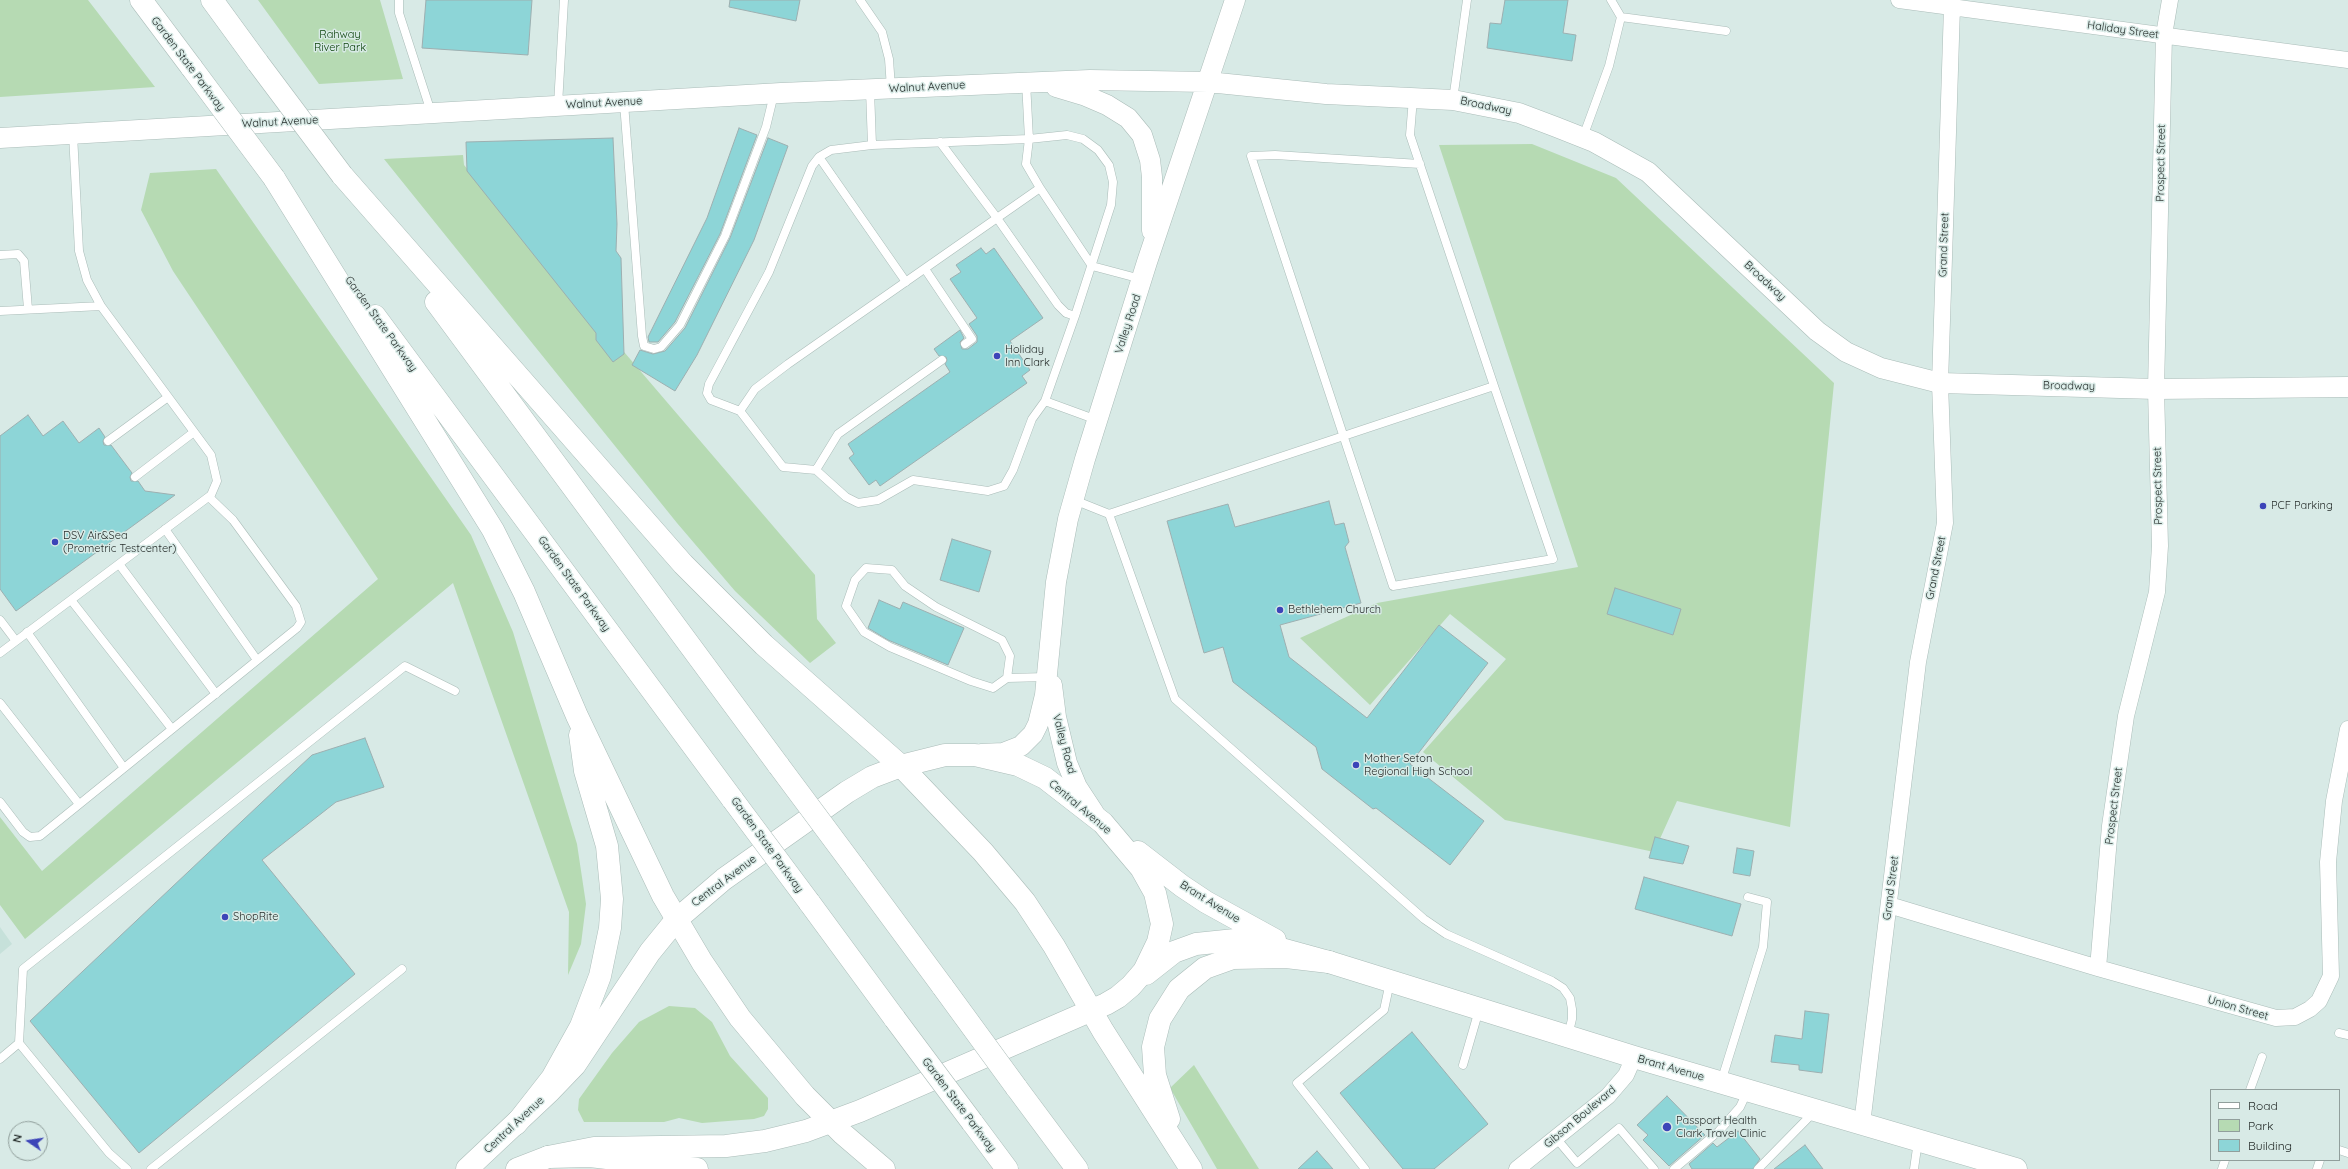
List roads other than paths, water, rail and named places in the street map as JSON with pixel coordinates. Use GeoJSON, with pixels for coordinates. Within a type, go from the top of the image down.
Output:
{"type":"FeatureCollection","features":[{"type":"Feature","properties":{"kind":"main road","name":"Garden State Parkway"},"geometry":{"type":"LineString","coordinates":[[141,0],[1007,1169]]}},
{"type":"Feature","properties":{"kind":"main road"},"geometry":{"type":"LineString","coordinates":[[212,0],[1077,1169]]}},
{"type":"Feature","properties":{"kind":"main road"},"geometry":{"type":"LineString","coordinates":[[342,175],[699,581],[768,649],[902,766],[983,852],[1025,902],[1068,968],[1091,1010],[1192,1169]]}},
{"type":"Feature","properties":{"kind":"main road"},"geometry":{"type":"LineString","coordinates":[[274,178],[493,530],[524,592],[577,716],[676,920],[740,1018],[805,1096],[831,1122],[884,1169]]}},
{"type":"Feature","properties":{"kind":"main road"},"geometry":{"type":"LineString","coordinates":[[516,1124],[552,1078],[581,1026],[600,976],[610,928],[612,893],[607,846],[585,771],[577,716]]}},
{"type":"Feature","properties":{"kind":"main road","name":"Central Avenue"},"geometry":{"type":"LineString","coordinates":[[467,1169],[563,1078],[582,1055],[650,952],[676,920],[724,879],[848,792],[872,777],[902,766],[945,755],[975,755],[1005,760],[1032,770],[1057,787],[1103,823],[1129,853],[1150,882],[1161,914],[1161,933],[1154,952],[1144,971],[1131,986],[1106,1004],[831,1122],[806,1131],[745,1145],[614,1147],[579,1150],[548,1158],[517,1169]]}},
{"type":"Feature","properties":{"kind":"main road","name":"Brant Avenue"},"geometry":{"type":"LineString","coordinates":[[1103,823],[1165,874],[1228,915],[1272,938],[1328,962]]}},
{"type":"Feature","properties":{"kind":"main road","name":"Brant Avenue"},"geometry":{"type":"LineString","coordinates":[[1131,986],[1174,952],[1209,941],[1249,942],[1328,962],[1634,1057],[2016,1169]]}},
{"type":"Feature","properties":{"kind":"main road"},"geometry":{"type":"LineString","coordinates":[[1192,1169],[1166,1112],[1155,1075],[1153,1056],[1156,1029],[1171,998],[1196,974],[1224,960],[1256,956],[1328,962]]}},
{"type":"Feature","properties":{"kind":"main road"},"geometry":{"type":"LineString","coordinates":[[548,1158],[590,1156],[697,1169]]}},
{"type":"Feature","properties":{"kind":"street","name":"Valley Road"},"geometry":{"type":"LineString","coordinates":[[975,755],[1008,752],[1021,746],[1028,741],[1038,724],[1050,655],[1056,582],[1074,500],[1097,420],[1145,270],[1236,0]]}},
{"type":"Feature","properties":{"kind":"street","name":"Haliday Street"},"geometry":{"type":"LineString","coordinates":[[1899,0],[2348,60]]}},
{"type":"Feature","properties":{"kind":"street","name":"Prospect Street"},"geometry":{"type":"LineString","coordinates":[[2098,968],[2110,826],[2126,716],[2157,592],[2160,546],[2156,389],[2164,35],[2170,0]]}},
{"type":"Feature","properties":{"kind":"street","name":"Grand Street"},"geometry":{"type":"LineString","coordinates":[[1862,1124],[1918,662],[1945,523],[1940,383],[1952,7]]}},
{"type":"Feature","properties":{"kind":"street","name":"Walnut Avenue"},"geometry":{"type":"LineString","coordinates":[[0,138],[774,93],[1090,80],[1208,82]]}},
{"type":"Feature","properties":{"kind":"street"},"geometry":{"type":"LineString","coordinates":[[1026,82],[1051,86],[1086,96],[1128,118],[1142,135],[1150,160],[1152,177],[1152,231],[1145,270]]}},
{"type":"Feature","properties":{"kind":"street","name":"Broadway"},"geometry":{"type":"LineString","coordinates":[[1208,82],[1326,94],[1454,100],[1519,113],[1582,137],[1648,172],[1817,331],[1846,352],[1881,368],[1940,383],[2156,389],[2348,387]]}},
{"type":"Feature","properties":{"kind":"street","name":"Valley Road"},"geometry":{"type":"LineString","coordinates":[[1050,655],[1056,717],[1067,763],[1083,798],[1103,823]]}},
{"type":"Feature","properties":{"kind":"street","name":"Union Street"},"geometry":{"type":"LineString","coordinates":[[1889,905],[2098,968],[2276,1018],[2295,1017],[2310,1009],[2319,1001],[2331,976],[2328,862],[2334,801],[2346,753],[2348,729]]}},
{"type":"Feature","properties":{"kind":"street","name":"Gibson Boulevard"},"geometry":{"type":"LineString","coordinates":[[1517,1169],[1614,1090],[1626,1075],[1634,1057]]}},
{"type":"Feature","properties":{"kind":"lane"},"geometry":{"type":"LineString","coordinates":[[399,0],[399,13],[431,113]]}},
{"type":"Feature","properties":{"kind":"lane"},"geometry":{"type":"LineString","coordinates":[[558,106],[564,0]]}},
{"type":"Feature","properties":{"kind":"lane"},"geometry":{"type":"LineString","coordinates":[[860,0],[882,32],[889,58],[891,89]]}},
{"type":"Feature","properties":{"kind":"lane"},"geometry":{"type":"LineString","coordinates":[[1454,100],[1467,0]]}},
{"type":"Feature","properties":{"kind":"lane"},"geometry":{"type":"LineString","coordinates":[[1582,137],[1609,66],[1621,17],[1611,0]]}},
{"type":"Feature","properties":{"kind":"lane"},"geometry":{"type":"LineString","coordinates":[[1621,17],[1726,31]]}},
{"type":"Feature","properties":{"kind":"lane"},"geometry":{"type":"LineString","coordinates":[[1026,82],[1029,139],[1026,164],[1040,188],[1092,266]]}},
{"type":"Feature","properties":{"kind":"lane"},"geometry":{"type":"LineString","coordinates":[[870,89],[872,145]]}},
{"type":"Feature","properties":{"kind":"lane"},"geometry":{"type":"LineString","coordinates":[[624,102],[644,346],[654,349],[661,348],[680,325],[725,236],[766,127],[774,93]]}},
{"type":"Feature","properties":{"kind":"lane"},"geometry":{"type":"LineString","coordinates":[[1413,97],[1410,135],[1420,164],[1494,386],[1554,558],[1393,586],[1251,156],[1275,155],[1420,164]]}},
{"type":"Feature","properties":{"kind":"lane"},"geometry":{"type":"LineString","coordinates":[[0,653],[209,497],[216,488],[217,473],[211,456],[101,306],[87,280],[79,251],[73,134]]}},
{"type":"Feature","properties":{"kind":"lane"},"geometry":{"type":"LineString","coordinates":[[1067,136],[1083,139],[1098,150],[1109,165],[1113,182],[1110,205],[1092,266],[1045,401],[1032,419],[1013,470],[1004,486],[988,491],[913,480],[878,500],[858,503],[846,498],[816,470],[783,467],[740,411],[711,400],[707,393],[709,384],[769,272],[807,175],[819,157],[831,150],[872,145],[940,142],[1029,139],[1067,136]]}},
{"type":"Feature","properties":{"kind":"lane"},"geometry":{"type":"LineString","coordinates":[[940,142],[997,218],[1058,305],[1066,313],[1075,316]]}},
{"type":"Feature","properties":{"kind":"lane"},"geometry":{"type":"LineString","coordinates":[[819,157],[906,282]]}},
{"type":"Feature","properties":{"kind":"lane"},"geometry":{"type":"LineString","coordinates":[[740,411],[755,389],[1040,188]]}},
{"type":"Feature","properties":{"kind":"lane"},"geometry":{"type":"LineString","coordinates":[[0,255],[18,254],[24,260],[28,309]]}},
{"type":"Feature","properties":{"kind":"lane"},"geometry":{"type":"LineString","coordinates":[[1092,266],[1145,270]]}},
{"type":"Feature","properties":{"kind":"lane"},"geometry":{"type":"LineString","coordinates":[[924,269],[972,338],[965,344]]}},
{"type":"Feature","properties":{"kind":"lane"},"geometry":{"type":"LineString","coordinates":[[0,311],[101,306]]}},
{"type":"Feature","properties":{"kind":"lane"},"geometry":{"type":"LineString","coordinates":[[816,470],[838,434],[942,360]]}},
{"type":"Feature","properties":{"kind":"lane"},"geometry":{"type":"LineString","coordinates":[[1074,500],[1109,514],[1494,386]]}},
{"type":"Feature","properties":{"kind":"lane"},"geometry":{"type":"LineString","coordinates":[[108,441],[168,397]]}},
{"type":"Feature","properties":{"kind":"lane"},"geometry":{"type":"LineString","coordinates":[[1045,401],[1097,420]]}},
{"type":"Feature","properties":{"kind":"lane"},"geometry":{"type":"LineString","coordinates":[[135,477],[194,432]]}},
{"type":"Feature","properties":{"kind":"lane"},"geometry":{"type":"LineString","coordinates":[[0,802],[22,832],[30,837],[40,836],[297,628],[301,622],[296,606],[232,520],[209,497]]}},
{"type":"Feature","properties":{"kind":"lane"},"geometry":{"type":"LineString","coordinates":[[1109,514],[1175,699],[1424,919],[1446,934],[1552,981],[1563,988],[1570,998],[1572,1008],[1572,1018],[1567,1036]]}},
{"type":"Feature","properties":{"kind":"lane"},"geometry":{"type":"LineString","coordinates":[[165,529],[257,660]]}},
{"type":"Feature","properties":{"kind":"lane"},"geometry":{"type":"LineString","coordinates":[[119,564],[216,694]]}},
{"type":"Feature","properties":{"kind":"lane"},"geometry":{"type":"LineString","coordinates":[[1007,678],[1010,656],[1002,640],[936,607],[905,586],[892,570],[876,567],[866,568],[855,580],[846,606],[864,632],[890,647],[993,688],[1007,678],[1047,677]]}},
{"type":"Feature","properties":{"kind":"lane"},"geometry":{"type":"LineString","coordinates":[[71,600],[172,729]]}},
{"type":"Feature","properties":{"kind":"lane"},"geometry":{"type":"LineString","coordinates":[[0,620],[16,641]]}},
{"type":"Feature","properties":{"kind":"lane"},"geometry":{"type":"LineString","coordinates":[[27,632],[124,768]]}},
{"type":"Feature","properties":{"kind":"lane"},"geometry":{"type":"LineString","coordinates":[[127,1169],[109,1153],[19,1043],[23,969],[405,666],[455,691]]}},
{"type":"Feature","properties":{"kind":"lane"},"geometry":{"type":"LineString","coordinates":[[0,703],[79,804]]}},
{"type":"Feature","properties":{"kind":"lane"},"geometry":{"type":"LineString","coordinates":[[1721,1082],[1763,947],[1767,902],[1748,897]]}},
{"type":"Feature","properties":{"kind":"lane"},"geometry":{"type":"LineString","coordinates":[[151,1169],[402,969]]}},
{"type":"Feature","properties":{"kind":"lane"},"geometry":{"type":"LineString","coordinates":[[1365,1169],[1297,1083],[1384,1010],[1390,981]]}},
{"type":"Feature","properties":{"kind":"lane"},"geometry":{"type":"LineString","coordinates":[[1463,1065],[1479,1009]]}},
{"type":"Feature","properties":{"kind":"lane"},"geometry":{"type":"LineString","coordinates":[[2339,1033],[2348,1035]]}},
{"type":"Feature","properties":{"kind":"lane"},"geometry":{"type":"LineString","coordinates":[[0,1058],[19,1043]]}},
{"type":"Feature","properties":{"kind":"lane"},"geometry":{"type":"LineString","coordinates":[[2250,1089],[2262,1056]]}},
{"type":"Feature","properties":{"kind":"lane"},"geometry":{"type":"LineString","coordinates":[[1674,1169],[1719,1131],[1740,1107],[1748,1090]]}},
{"type":"Feature","properties":{"kind":"lane"},"geometry":{"type":"LineString","coordinates":[[1758,1169],[1816,1110]]}},
{"type":"Feature","properties":{"kind":"lane"},"geometry":{"type":"LineString","coordinates":[[1556,1138],[1577,1163],[1619,1128],[1654,1169]]}},
{"type":"Feature","properties":{"kind":"lane"},"geometry":{"type":"LineString","coordinates":[[1914,1169],[1918,1140]]}},
{"type":"Feature","properties":{"kind":"place","name":"Holiday Inn Clark"},"geometry":{"type":"Point","coordinates":[997,356]}},
{"type":"Feature","properties":{"kind":"place","name":"PCF Parking"},"geometry":{"type":"Point","coordinates":[2263,506]}},
{"type":"Feature","properties":{"kind":"place","name":"DSV Air&Sea (Prometric Testcenter)"},"geometry":{"type":"Point","coordinates":[55,542]}},
{"type":"Feature","properties":{"kind":"place","name":"Bethlehem Church"},"geometry":{"type":"Point","coordinates":[1280,610]}},
{"type":"Feature","properties":{"kind":"place","name":"Mother Seton Regional High School"},"geometry":{"type":"Point","coordinates":[1356,765]}},
{"type":"Feature","properties":{"kind":"place","name":"ShopRite"},"geometry":{"type":"Point","coordinates":[225,917]}},
{"type":"Feature","properties":{"kind":"place","name":"Passport Health Clark Travel Clinic"},"geometry":{"type":"Point","coordinates":[1667,1127]}},
{"type":"Feature","properties":{"kind":"park label","name":"Rahway River Park"},"geometry":{"type":"Point","coordinates":[340,41]}}]}
